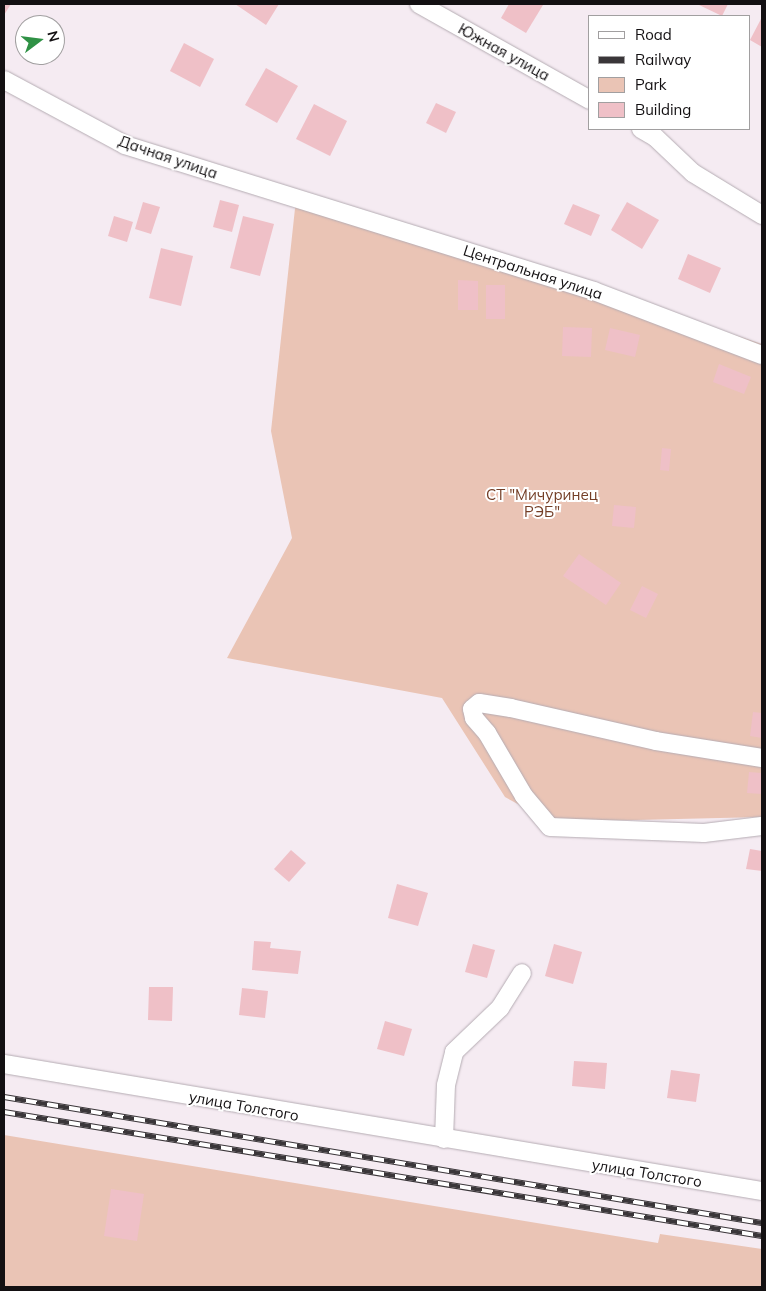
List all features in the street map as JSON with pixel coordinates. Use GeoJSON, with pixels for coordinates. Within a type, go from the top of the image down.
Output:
{"type":"FeatureCollection","features":[{"type":"Feature","properties":{"kind":"street","name":"Южная улица"},"geometry":{"type":"LineString","coordinates":[[419,4],[588,99]]}},
{"type":"Feature","properties":{"kind":"street","name":"Дачная улица"},"geometry":{"type":"LineString","coordinates":[[4,80],[125,144],[292,197]]}},
{"type":"Feature","properties":{"kind":"street"},"geometry":{"type":"LineString","coordinates":[[643,130],[655,137],[693,173],[762,215]]}},
{"type":"Feature","properties":{"kind":"street","name":"Центральная улица"},"geometry":{"type":"LineString","coordinates":[[292,197],[594,291],[762,355]]}},
{"type":"Feature","properties":{"kind":"street"},"geometry":{"type":"LineString","coordinates":[[762,758],[656,742],[479,703],[472,708],[474,718],[487,733],[524,796],[550,827],[704,833],[762,826]]}},
{"type":"Feature","properties":{"kind":"street"},"geometry":{"type":"LineString","coordinates":[[444,1139],[446,1085],[454,1052],[500,1008],[522,973]]}},
{"type":"Feature","properties":{"kind":"street","name":"улица Толстого"},"geometry":{"type":"LineString","coordinates":[[4,1064],[762,1191]]}},
{"type":"Feature","properties":{"kind":"green space","name":"СТ \"Мичуринец РЭБ\""},"geometry":{"type":"Polygon","coordinates":[[[297,190],[762,344],[762,817],[551,822],[505,797],[442,698],[227,658],[292,538],[271,431],[297,190]]]}},
{"type":"Feature","properties":{"kind":"green space"},"geometry":{"type":"Polygon","coordinates":[[[4,1135],[658,1243],[660,1234],[762,1249],[762,1287],[4,1287],[4,1135]]]}},
{"type":"Feature","properties":{"kind":"building"},"geometry":{"type":"Polygon","coordinates":[[[4,4],[11,4],[4,15],[4,4]]]}},
{"type":"Feature","properties":{"kind":"building"},"geometry":{"type":"Polygon","coordinates":[[[235,4],[279,4],[266,25],[235,4]]]}},
{"type":"Feature","properties":{"kind":"building"},"geometry":{"type":"Polygon","coordinates":[[[509,4],[543,5],[526,33],[501,18],[509,4]]]}},
{"type":"Feature","properties":{"kind":"building"},"geometry":{"type":"Polygon","coordinates":[[[697,4],[728,4],[722,15],[697,4]]]}},
{"type":"Feature","properties":{"kind":"building"},"geometry":{"type":"Polygon","coordinates":[[[762,17],[762,47],[751,41],[762,17]]]}},
{"type":"Feature","properties":{"kind":"building"},"geometry":{"type":"Polygon","coordinates":[[[184,43],[214,59],[200,87],[170,71],[184,43]]]}},
{"type":"Feature","properties":{"kind":"building"},"geometry":{"type":"Polygon","coordinates":[[[266,68],[298,86],[277,123],[245,105],[266,68]]]}},
{"type":"Feature","properties":{"kind":"building"},"geometry":{"type":"Polygon","coordinates":[[[436,103],[456,112],[446,133],[426,123],[436,103]]]}},
{"type":"Feature","properties":{"kind":"building"},"geometry":{"type":"Polygon","coordinates":[[[314,104],[347,121],[330,156],[296,139],[314,104]]]}},
{"type":"Feature","properties":{"kind":"building"},"geometry":{"type":"Polygon","coordinates":[[[220,200],[239,205],[232,232],[213,227],[220,200]]]}},
{"type":"Feature","properties":{"kind":"building"},"geometry":{"type":"Polygon","coordinates":[[[143,202],[160,207],[151,234],[135,229],[143,202]]]}},
{"type":"Feature","properties":{"kind":"building"},"geometry":{"type":"Polygon","coordinates":[[[627,202],[659,220],[642,249],[611,230],[627,202]]]}},
{"type":"Feature","properties":{"kind":"building"},"geometry":{"type":"Polygon","coordinates":[[[573,204],[600,215],[591,236],[564,224],[573,204]]]}},
{"type":"Feature","properties":{"kind":"building"},"geometry":{"type":"Polygon","coordinates":[[[114,216],[133,222],[127,242],[108,236],[114,216]]]}},
{"type":"Feature","properties":{"kind":"building"},"geometry":{"type":"Polygon","coordinates":[[[243,216],[274,224],[260,276],[230,268],[243,216]]]}},
{"type":"Feature","properties":{"kind":"building"},"geometry":{"type":"Polygon","coordinates":[[[161,248],[193,256],[181,306],[149,298],[161,248]]]}},
{"type":"Feature","properties":{"kind":"building"},"geometry":{"type":"Polygon","coordinates":[[[688,254],[721,268],[710,293],[678,279],[688,254]]]}},
{"type":"Feature","properties":{"kind":"building"},"geometry":{"type":"Polygon","coordinates":[[[458,280],[478,281],[478,310],[458,310],[458,280]]]}},
{"type":"Feature","properties":{"kind":"building"},"geometry":{"type":"Polygon","coordinates":[[[486,285],[505,285],[505,319],[486,319],[486,285]]]}},
{"type":"Feature","properties":{"kind":"building"},"geometry":{"type":"Polygon","coordinates":[[[563,327],[592,328],[591,357],[562,356],[563,327]]]}},
{"type":"Feature","properties":{"kind":"building"},"geometry":{"type":"Polygon","coordinates":[[[610,328],[640,335],[635,357],[605,350],[610,328]]]}},
{"type":"Feature","properties":{"kind":"building"},"geometry":{"type":"Polygon","coordinates":[[[719,364],[751,377],[744,394],[713,382],[719,364]]]}},
{"type":"Feature","properties":{"kind":"building"},"geometry":{"type":"Polygon","coordinates":[[[662,448],[671,449],[669,471],[660,470],[662,448]]]}},
{"type":"Feature","properties":{"kind":"building"},"geometry":{"type":"Polygon","coordinates":[[[614,505],[636,507],[634,528],[612,526],[614,505]]]}},
{"type":"Feature","properties":{"kind":"building"},"geometry":{"type":"Polygon","coordinates":[[[579,554],[621,583],[606,605],[563,576],[579,554]]]}},
{"type":"Feature","properties":{"kind":"building"},"geometry":{"type":"Polygon","coordinates":[[[642,586],[658,594],[646,618],[630,610],[642,586]]]}},
{"type":"Feature","properties":{"kind":"building"},"geometry":{"type":"Polygon","coordinates":[[[753,712],[762,713],[762,738],[750,736],[753,712]]]}},
{"type":"Feature","properties":{"kind":"building"},"geometry":{"type":"Polygon","coordinates":[[[749,772],[762,773],[762,794],[747,793],[749,772]]]}},
{"type":"Feature","properties":{"kind":"building"},"geometry":{"type":"Polygon","coordinates":[[[750,849],[762,851],[762,871],[746,869],[750,849]]]}},
{"type":"Feature","properties":{"kind":"building"},"geometry":{"type":"Polygon","coordinates":[[[291,850],[306,863],[289,882],[274,869],[291,850]]]}},
{"type":"Feature","properties":{"kind":"building"},"geometry":{"type":"Polygon","coordinates":[[[397,884],[428,893],[418,926],[388,918],[397,884]]]}},
{"type":"Feature","properties":{"kind":"building"},"geometry":{"type":"Polygon","coordinates":[[[254,941],[271,942],[270,948],[301,951],[298,974],[252,970],[254,941]]]}},
{"type":"Feature","properties":{"kind":"building"},"geometry":{"type":"Polygon","coordinates":[[[473,944],[495,950],[487,978],[465,972],[473,944]]]}},
{"type":"Feature","properties":{"kind":"building"},"geometry":{"type":"Polygon","coordinates":[[[554,944],[582,952],[573,984],[545,976],[554,944]]]}},
{"type":"Feature","properties":{"kind":"building"},"geometry":{"type":"Polygon","coordinates":[[[149,987],[173,987],[172,1021],[148,1020],[149,987]]]}},
{"type":"Feature","properties":{"kind":"building"},"geometry":{"type":"Polygon","coordinates":[[[242,988],[268,991],[265,1018],[239,1015],[242,988]]]}},
{"type":"Feature","properties":{"kind":"building"},"geometry":{"type":"Polygon","coordinates":[[[385,1021],[412,1029],[404,1056],[377,1049],[385,1021]]]}},
{"type":"Feature","properties":{"kind":"building"},"geometry":{"type":"Polygon","coordinates":[[[574,1061],[607,1063],[605,1089],[572,1086],[574,1061]]]}},
{"type":"Feature","properties":{"kind":"building"},"geometry":{"type":"Polygon","coordinates":[[[671,1070],[700,1074],[696,1102],[667,1098],[671,1070]]]}},
{"type":"Feature","properties":{"kind":"building"},"geometry":{"type":"Polygon","coordinates":[[[111,1189],[144,1194],[137,1241],[104,1236],[111,1189]]]}},
{"type":"Feature","properties":{"kind":"railway"},"geometry":{"type":"LineString","coordinates":[[4,1097],[762,1223]]}},
{"type":"Feature","properties":{"kind":"railway"},"geometry":{"type":"LineString","coordinates":[[4,1112],[762,1236]]}}]}
